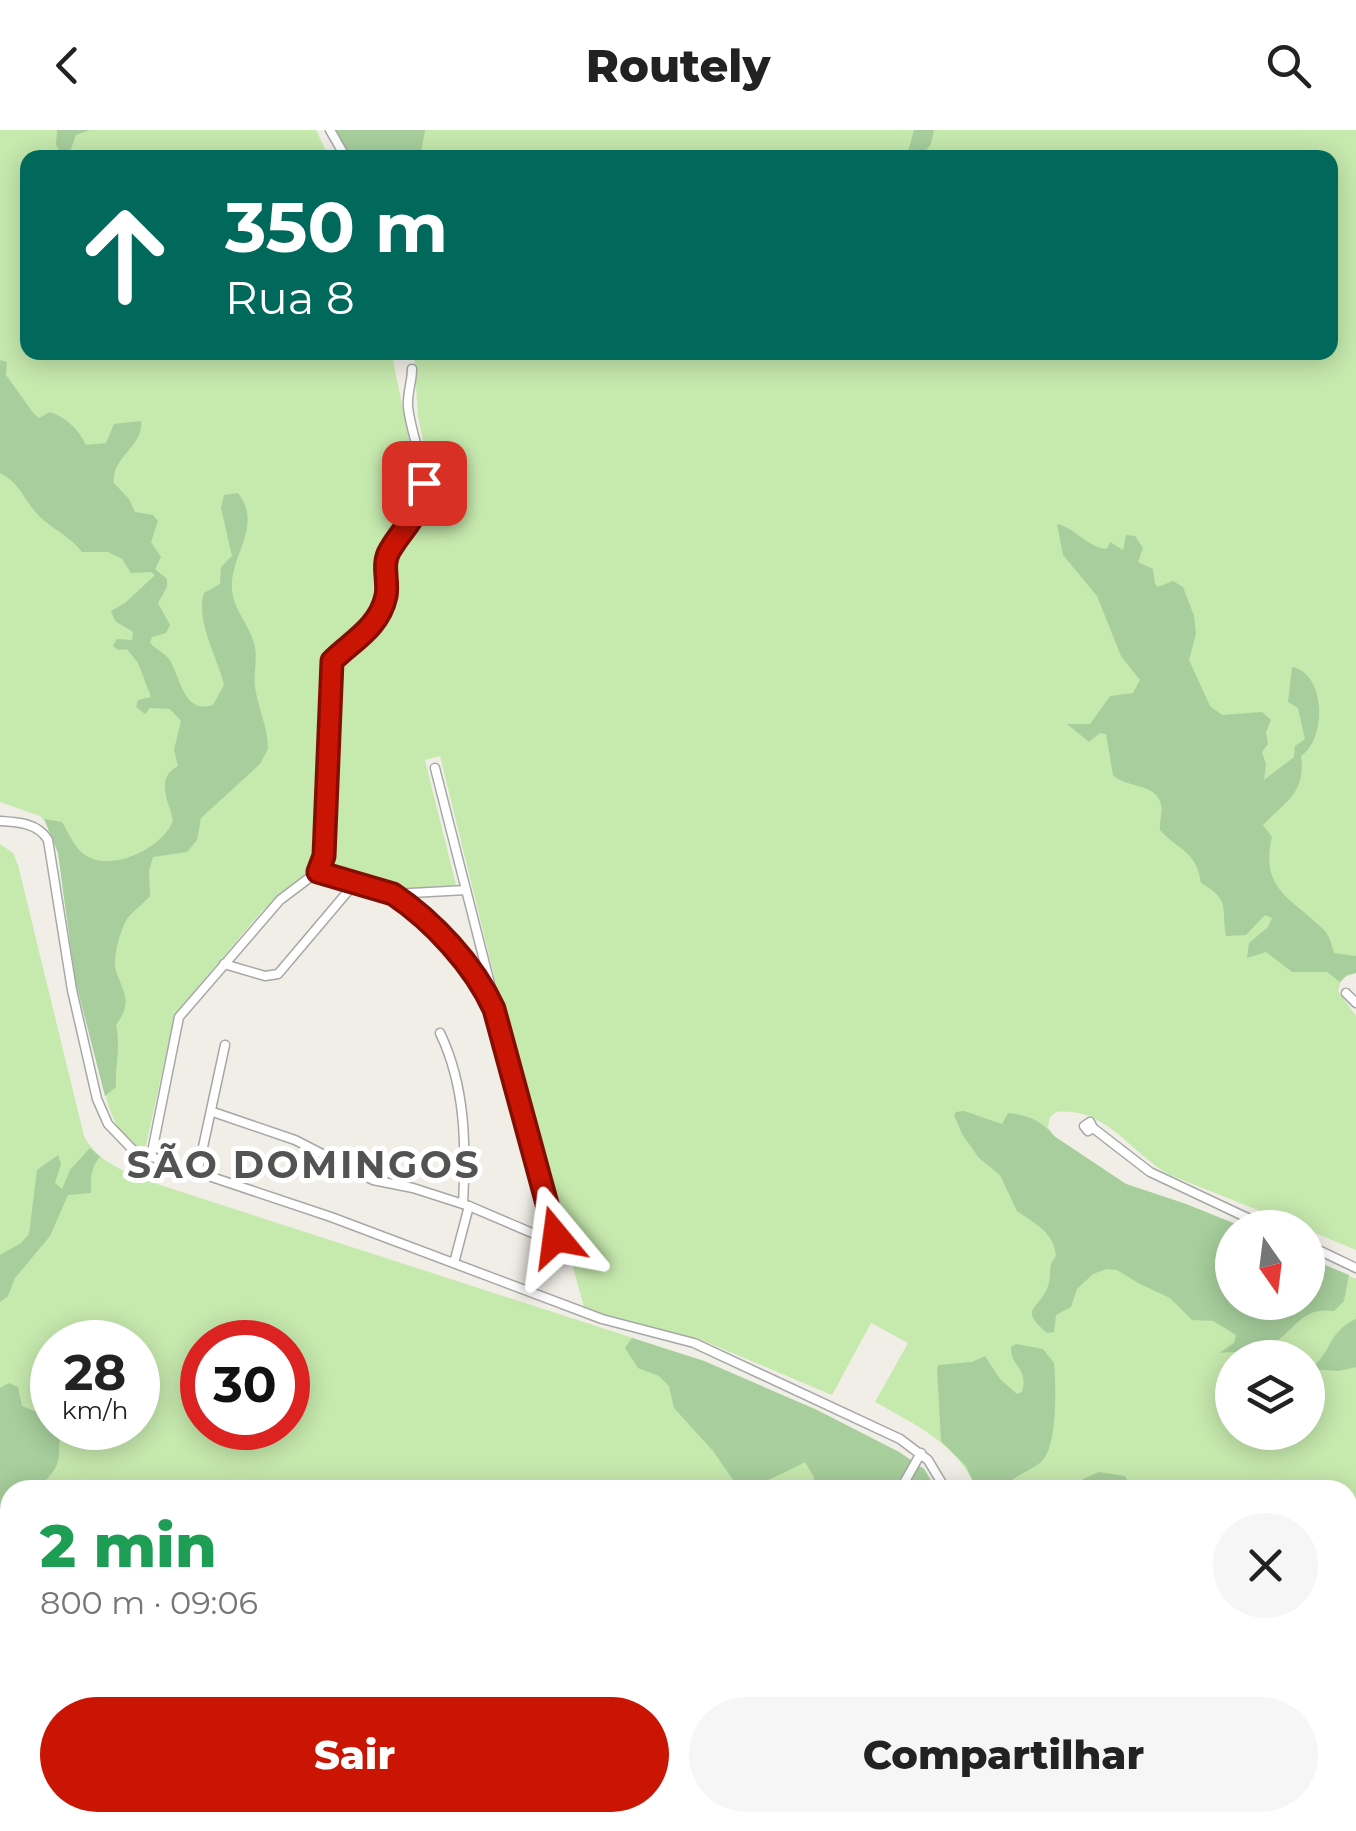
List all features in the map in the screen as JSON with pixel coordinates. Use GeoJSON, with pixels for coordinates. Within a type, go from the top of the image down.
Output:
{"type":"FeatureCollection","features":[{"type":"Feature","properties":{"kind":"street"},"geometry":{"type":"LineString","coordinates":[[150,1157],[179,1017],[280,900],[318,872],[324,856],[332,661],[356,642],[378,616],[386,598],[389,551],[417,517],[422,499],[424,483],[409,412],[412,369]]}},
{"type":"Feature","properties":{"kind":"street"},"geometry":{"type":"LineString","coordinates":[[213,1112],[295,1140],[373,1180],[466,1205],[554,1240],[556,1231],[494,1009],[435,768]]}},
{"type":"Feature","properties":{"kind":"street"},"geometry":{"type":"LineString","coordinates":[[0,821],[32,826],[45,835],[72,990],[99,1108],[127,1146],[602,1319],[694,1343],[900,1439],[921,1453],[941,1480]]}},
{"type":"Feature","properties":{"kind":"street"},"geometry":{"type":"LineString","coordinates":[[318,872],[393,894],[466,890]]}},
{"type":"Feature","properties":{"kind":"street"},"geometry":{"type":"LineString","coordinates":[[224,964],[265,976],[278,974],[355,882]]}},
{"type":"Feature","properties":{"kind":"street"},"geometry":{"type":"LineString","coordinates":[[393,894],[438,932],[484,988],[494,1009]]}},
{"type":"Feature","properties":{"kind":"street"},"geometry":{"type":"LineString","coordinates":[[1346,994],[1356,1003]]}},
{"type":"Feature","properties":{"kind":"street"},"geometry":{"type":"LineString","coordinates":[[440,1033],[452,1062],[463,1112],[466,1205],[454,1262]]}},
{"type":"Feature","properties":{"kind":"street"},"geometry":{"type":"LineString","coordinates":[[198,1170],[225,1045]]}},
{"type":"Feature","properties":{"kind":"street"},"geometry":{"type":"LineString","coordinates":[[1093,1128],[1150,1172],[1231,1210]]}},
{"type":"Feature","properties":{"kind":"street"},"geometry":{"type":"LineString","coordinates":[[1325,1253],[1356,1268]]}},
{"type":"Feature","properties":{"kind":"street"},"geometry":{"type":"LineString","coordinates":[[906,1480],[921,1453]]}},
{"type":"Feature","properties":{"kind":"green space"},"geometry":{"type":"Polygon","coordinates":[[[0,130],[316,130],[326,150],[20,150],[20,360],[393,360],[411,453],[411,506],[378,558],[368,619],[330,654],[321,668],[316,863],[262,911],[179,1009],[142,1150],[120,1133],[109,1108],[75,979],[58,853],[50,827],[40,816],[0,802],[0,130]]]}},
{"type":"Feature","properties":{"kind":"green space"},"geometry":{"type":"Polygon","coordinates":[[[57,130],[90,130],[76,135],[71,149],[59,150],[57,130]]]}},
{"type":"Feature","properties":{"kind":"green space"},"geometry":{"type":"Polygon","coordinates":[[[334,130],[1356,130],[1356,973],[1342,978],[1338,991],[1356,1016],[1356,1250],[1325,1237],[1325,1210],[1258,1210],[1170,1175],[1104,1124],[1074,1112],[1056,1112],[1048,1127],[1054,1136],[1126,1184],[1215,1216],[1215,1320],[1325,1320],[1325,1265],[1356,1279],[1356,1480],[972,1480],[947,1448],[875,1402],[908,1343],[871,1323],[832,1395],[699,1339],[584,1307],[505,1020],[440,756],[425,760],[456,885],[398,890],[328,869],[337,672],[369,639],[386,610],[397,559],[429,508],[430,471],[418,417],[414,360],[1338,360],[1338,150],[346,150],[334,130]]]}},
{"type":"Feature","properties":{"kind":"green space"},"geometry":{"type":"Polygon","coordinates":[[[334,130],[425,130],[421,150],[347,150],[334,130]]]}},
{"type":"Feature","properties":{"kind":"green space"},"geometry":{"type":"Polygon","coordinates":[[[914,130],[934,130],[926,150],[908,150],[914,130]]]}},
{"type":"Feature","properties":{"kind":"green space"},"geometry":{"type":"Polygon","coordinates":[[[0,360],[7,362],[6,375],[34,414],[39,418],[50,412],[62,418],[86,445],[106,443],[114,424],[141,421],[138,438],[117,466],[114,483],[135,512],[153,515],[158,521],[151,542],[161,557],[155,569],[167,579],[167,587],[158,603],[170,625],[166,633],[152,637],[150,643],[169,659],[184,692],[195,705],[213,705],[224,685],[205,627],[202,604],[204,593],[220,584],[221,567],[232,556],[221,508],[224,495],[238,493],[247,516],[232,591],[255,646],[255,687],[268,749],[260,764],[201,818],[197,840],[187,852],[153,857],[150,896],[127,919],[117,946],[115,968],[125,1005],[116,1025],[116,1087],[105,1096],[75,979],[58,853],[44,819],[62,822],[78,849],[96,860],[122,859],[148,848],[173,820],[165,783],[178,766],[174,750],[181,721],[170,709],[150,708],[145,714],[136,707],[138,700],[151,697],[138,663],[127,649],[113,646],[117,639],[132,640],[133,632],[115,621],[111,611],[155,575],[131,573],[122,559],[108,552],[82,552],[38,515],[17,487],[0,473],[0,360]]]}},
{"type":"Feature","properties":{"kind":"green space"},"geometry":{"type":"Polygon","coordinates":[[[1057,524],[1107,549],[1110,542],[1123,550],[1126,535],[1135,536],[1143,548],[1138,562],[1153,569],[1155,584],[1158,587],[1173,581],[1183,587],[1196,634],[1189,660],[1210,706],[1222,715],[1262,712],[1271,720],[1266,732],[1268,744],[1262,752],[1266,764],[1264,780],[1294,757],[1295,746],[1305,739],[1298,708],[1288,702],[1292,667],[1311,681],[1319,707],[1315,736],[1301,756],[1297,788],[1263,825],[1272,837],[1270,870],[1275,882],[1325,931],[1334,953],[1356,956],[1356,973],[1340,982],[1327,972],[1292,972],[1266,952],[1247,958],[1249,943],[1268,927],[1272,918],[1265,915],[1246,935],[1226,936],[1221,900],[1201,883],[1191,857],[1160,830],[1161,807],[1157,797],[1146,788],[1113,775],[1106,734],[1100,733],[1089,742],[1067,724],[1090,724],[1110,696],[1133,693],[1140,680],[1121,656],[1097,596],[1063,555],[1057,524]]]}},
{"type":"Feature","properties":{"kind":"green space"},"geometry":{"type":"Polygon","coordinates":[[[0,844],[13,853],[18,865],[84,1136],[107,1161],[160,1185],[704,1361],[817,1410],[924,1469],[931,1480],[0,1480],[0,844]]]}},
{"type":"Feature","properties":{"kind":"green space"},"geometry":{"type":"Polygon","coordinates":[[[956,1112],[1002,1124],[1008,1113],[1028,1117],[1126,1184],[1215,1216],[1215,1320],[1301,1320],[1277,1340],[1235,1340],[1236,1335],[1213,1321],[1192,1320],[1170,1298],[1117,1270],[1107,1269],[1093,1274],[1077,1289],[1071,1307],[1056,1315],[1054,1332],[1047,1333],[1032,1313],[1048,1286],[1056,1256],[1054,1248],[1042,1229],[1017,1211],[1000,1175],[979,1158],[962,1134],[956,1112]]]}},
{"type":"Feature","properties":{"kind":"green space"},"geometry":{"type":"Polygon","coordinates":[[[90,1148],[100,1157],[93,1170],[91,1193],[68,1195],[50,1236],[0,1302],[0,1255],[29,1234],[37,1170],[58,1155],[61,1164],[55,1183],[62,1189],[70,1170],[90,1148]]]}},
{"type":"Feature","properties":{"kind":"green space"},"geometry":{"type":"Polygon","coordinates":[[[1325,1265],[1349,1275],[1344,1301],[1334,1311],[1325,1311],[1325,1265]]]}},
{"type":"Feature","properties":{"kind":"green space"},"geometry":{"type":"Polygon","coordinates":[[[1356,1319],[1356,1367],[1325,1370],[1325,1353],[1347,1324],[1356,1319]]]}},
{"type":"Feature","properties":{"kind":"green space"},"geometry":{"type":"Polygon","coordinates":[[[632,1338],[704,1361],[817,1410],[899,1452],[924,1469],[931,1480],[814,1480],[805,1462],[768,1480],[733,1480],[674,1408],[669,1386],[659,1376],[638,1368],[625,1348],[632,1338]]]}},
{"type":"Feature","properties":{"kind":"green space"},"geometry":{"type":"Polygon","coordinates":[[[1016,1344],[1043,1349],[1054,1363],[1055,1416],[1047,1455],[1013,1480],[972,1480],[966,1466],[941,1441],[937,1368],[985,1356],[1000,1379],[1017,1394],[1022,1392],[1023,1378],[1011,1347],[1016,1344]]]}},
{"type":"Feature","properties":{"kind":"green space"},"geometry":{"type":"Polygon","coordinates":[[[9,1383],[18,1387],[22,1406],[30,1409],[30,1450],[59,1450],[58,1462],[46,1480],[0,1480],[0,1388],[9,1383]]]}},
{"type":"Feature","properties":{"kind":"green space"},"geometry":{"type":"Polygon","coordinates":[[[1099,1472],[1125,1476],[1127,1480],[1083,1480],[1099,1472]]]}},
{"type":"Feature","properties":{"kind":"district","name":"SÃO DOMINGOS"},"geometry":{"type":"Point","coordinates":[304,1164]}},
{"type":"Feature","properties":{"kind":"route"},"geometry":{"type":"LineString","coordinates":[[424,483],[417,517],[386,559],[386,598],[378,616],[356,642],[332,661],[330,668],[324,856],[318,872],[402,900],[452,947],[484,988],[511,1066],[556,1237]]}}]}
